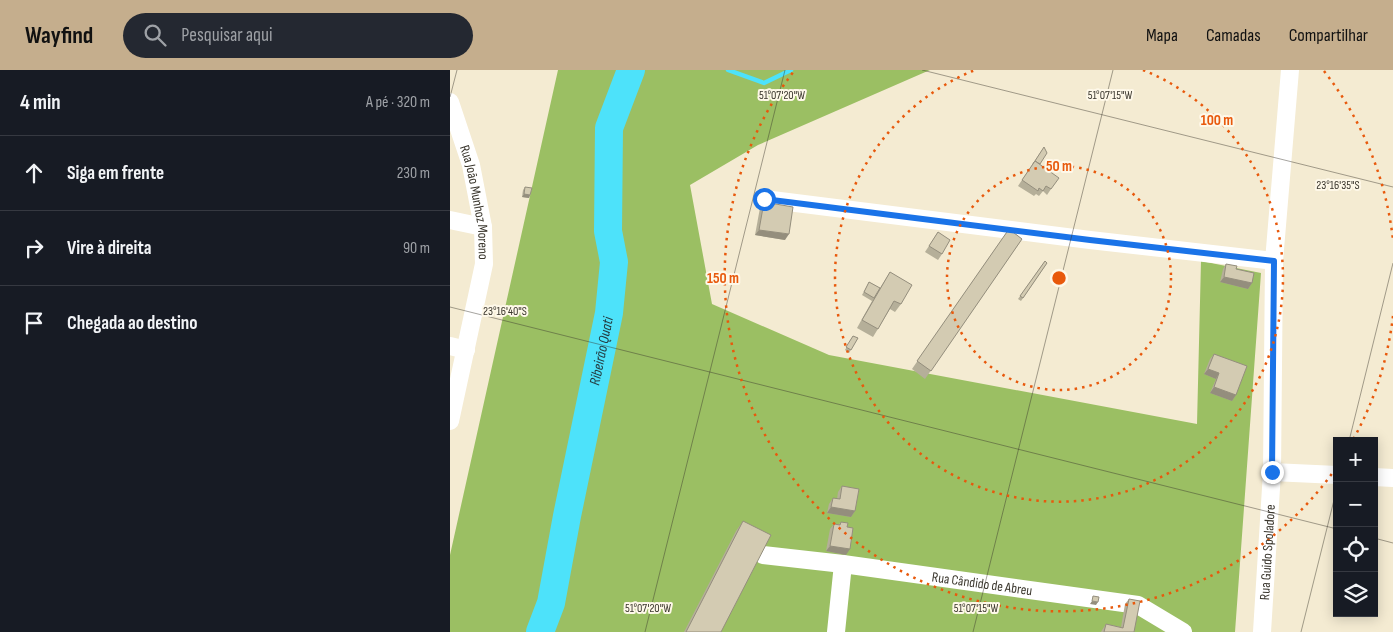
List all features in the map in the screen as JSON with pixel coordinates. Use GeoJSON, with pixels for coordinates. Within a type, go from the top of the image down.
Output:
{"type":"FeatureCollection","features":[{"type":"Feature","properties":{"kind":"street","name":"Rua Guido Spoladore"},"geometry":{"type":"LineString","coordinates":[[1262,632],[1272,472],[1274,261],[1290,70]]}},
{"type":"Feature","properties":{"kind":"street","name":"Rua João Munhoz Moreno"},"geometry":{"type":"LineString","coordinates":[[450,102],[471,165],[483,227],[484,264],[458,348],[450,421]]}},
{"type":"Feature","properties":{"kind":"street"},"geometry":{"type":"LineString","coordinates":[[764,199],[1274,261]]}},
{"type":"Feature","properties":{"kind":"street"},"geometry":{"type":"LineString","coordinates":[[450,220],[483,227]]}},
{"type":"Feature","properties":{"kind":"street"},"geometry":{"type":"LineString","coordinates":[[1272,472],[1333,475]]}},
{"type":"Feature","properties":{"kind":"street"},"geometry":{"type":"LineString","coordinates":[[1378,477],[1393,478]]}},
{"type":"Feature","properties":{"kind":"street","name":"Rua Cândido de Abreu"},"geometry":{"type":"LineString","coordinates":[[763,555],[843,564],[1138,605],[1183,632]]}},
{"type":"Feature","properties":{"kind":"street"},"geometry":{"type":"LineString","coordinates":[[836,632],[843,564]]}},
{"type":"Feature","properties":{"kind":"green space"},"geometry":{"type":"Polygon","coordinates":[[[558,70],[930,70],[758,145],[690,185],[712,304],[829,355],[1197,424],[1201,261],[1261,273],[1235,632],[450,632],[450,555],[558,70]]]}},
{"type":"Feature","properties":{"kind":"building"},"geometry":{"type":"Polygon","coordinates":[[[1044,147],[1047,153],[1040,164],[1035,161],[1033,164],[1044,147]]]}},
{"type":"Feature","properties":{"kind":"building"},"geometry":{"type":"Polygon","coordinates":[[[1035,161],[1059,178],[1051,189],[1046,186],[1043,191],[1039,188],[1038,191],[1022,180],[1035,161]]]}},
{"type":"Feature","properties":{"kind":"building"},"geometry":{"type":"Polygon","coordinates":[[[525,187],[532,188],[530,195],[524,194],[525,187]]]}},
{"type":"Feature","properties":{"kind":"building"},"geometry":{"type":"Polygon","coordinates":[[[764,202],[793,207],[789,234],[759,230],[764,202]]]}},
{"type":"Feature","properties":{"kind":"building"},"geometry":{"type":"Polygon","coordinates":[[[1009,229],[1022,239],[931,371],[917,361],[1009,229]]]}},
{"type":"Feature","properties":{"kind":"building"},"geometry":{"type":"Polygon","coordinates":[[[938,232],[950,240],[942,254],[929,246],[938,232]]]}},
{"type":"Feature","properties":{"kind":"building"},"geometry":{"type":"Polygon","coordinates":[[[1045,261],[1047,263],[1023,298],[1020,296],[1045,261]]]}},
{"type":"Feature","properties":{"kind":"building"},"geometry":{"type":"Polygon","coordinates":[[[1226,264],[1237,266],[1236,269],[1254,273],[1252,283],[1224,277],[1226,264]]]}},
{"type":"Feature","properties":{"kind":"building"},"geometry":{"type":"Polygon","coordinates":[[[890,272],[912,285],[901,304],[894,301],[878,329],[862,320],[890,272]]]}},
{"type":"Feature","properties":{"kind":"building"},"geometry":{"type":"Polygon","coordinates":[[[869,282],[880,288],[874,298],[864,292],[869,282]]]}},
{"type":"Feature","properties":{"kind":"building"},"geometry":{"type":"Polygon","coordinates":[[[853,336],[858,338],[851,350],[846,347],[853,336]]]}},
{"type":"Feature","properties":{"kind":"building"},"geometry":{"type":"Polygon","coordinates":[[[1214,354],[1247,366],[1236,395],[1214,387],[1219,373],[1208,369],[1214,354]]]}},
{"type":"Feature","properties":{"kind":"building"},"geometry":{"type":"Polygon","coordinates":[[[842,486],[859,489],[855,511],[831,507],[833,498],[840,499],[842,486]]]}},
{"type":"Feature","properties":{"kind":"building"},"geometry":{"type":"Polygon","coordinates":[[[743,521],[771,535],[721,632],[686,632],[743,521]]]}},
{"type":"Feature","properties":{"kind":"building"},"geometry":{"type":"Polygon","coordinates":[[[841,522],[848,523],[847,527],[853,528],[850,549],[830,546],[834,524],[840,525],[841,522]]]}},
{"type":"Feature","properties":{"kind":"building"},"geometry":{"type":"Polygon","coordinates":[[[1093,596],[1099,597],[1098,602],[1092,601],[1093,596]]]}},
{"type":"Feature","properties":{"kind":"building"},"geometry":{"type":"Polygon","coordinates":[[[1129,599],[1140,601],[1134,632],[1104,632],[1106,624],[1123,628],[1129,599]]]}},
{"type":"Feature","properties":{"kind":"waterway","name":"Ribeirão Quati"},"geometry":{"type":"LineString","coordinates":[[540,632],[551,603],[609,313],[614,262],[608,231],[609,128],[631,70]]}},
{"type":"Feature","properties":{"kind":"waterway"},"geometry":{"type":"LineString","coordinates":[[728,70],[764,83],[791,70]]}},
{"type":"Feature","properties":{"kind":"route"},"geometry":{"type":"LineString","coordinates":[[764,199],[1274,261],[1272,472]]}}]}
